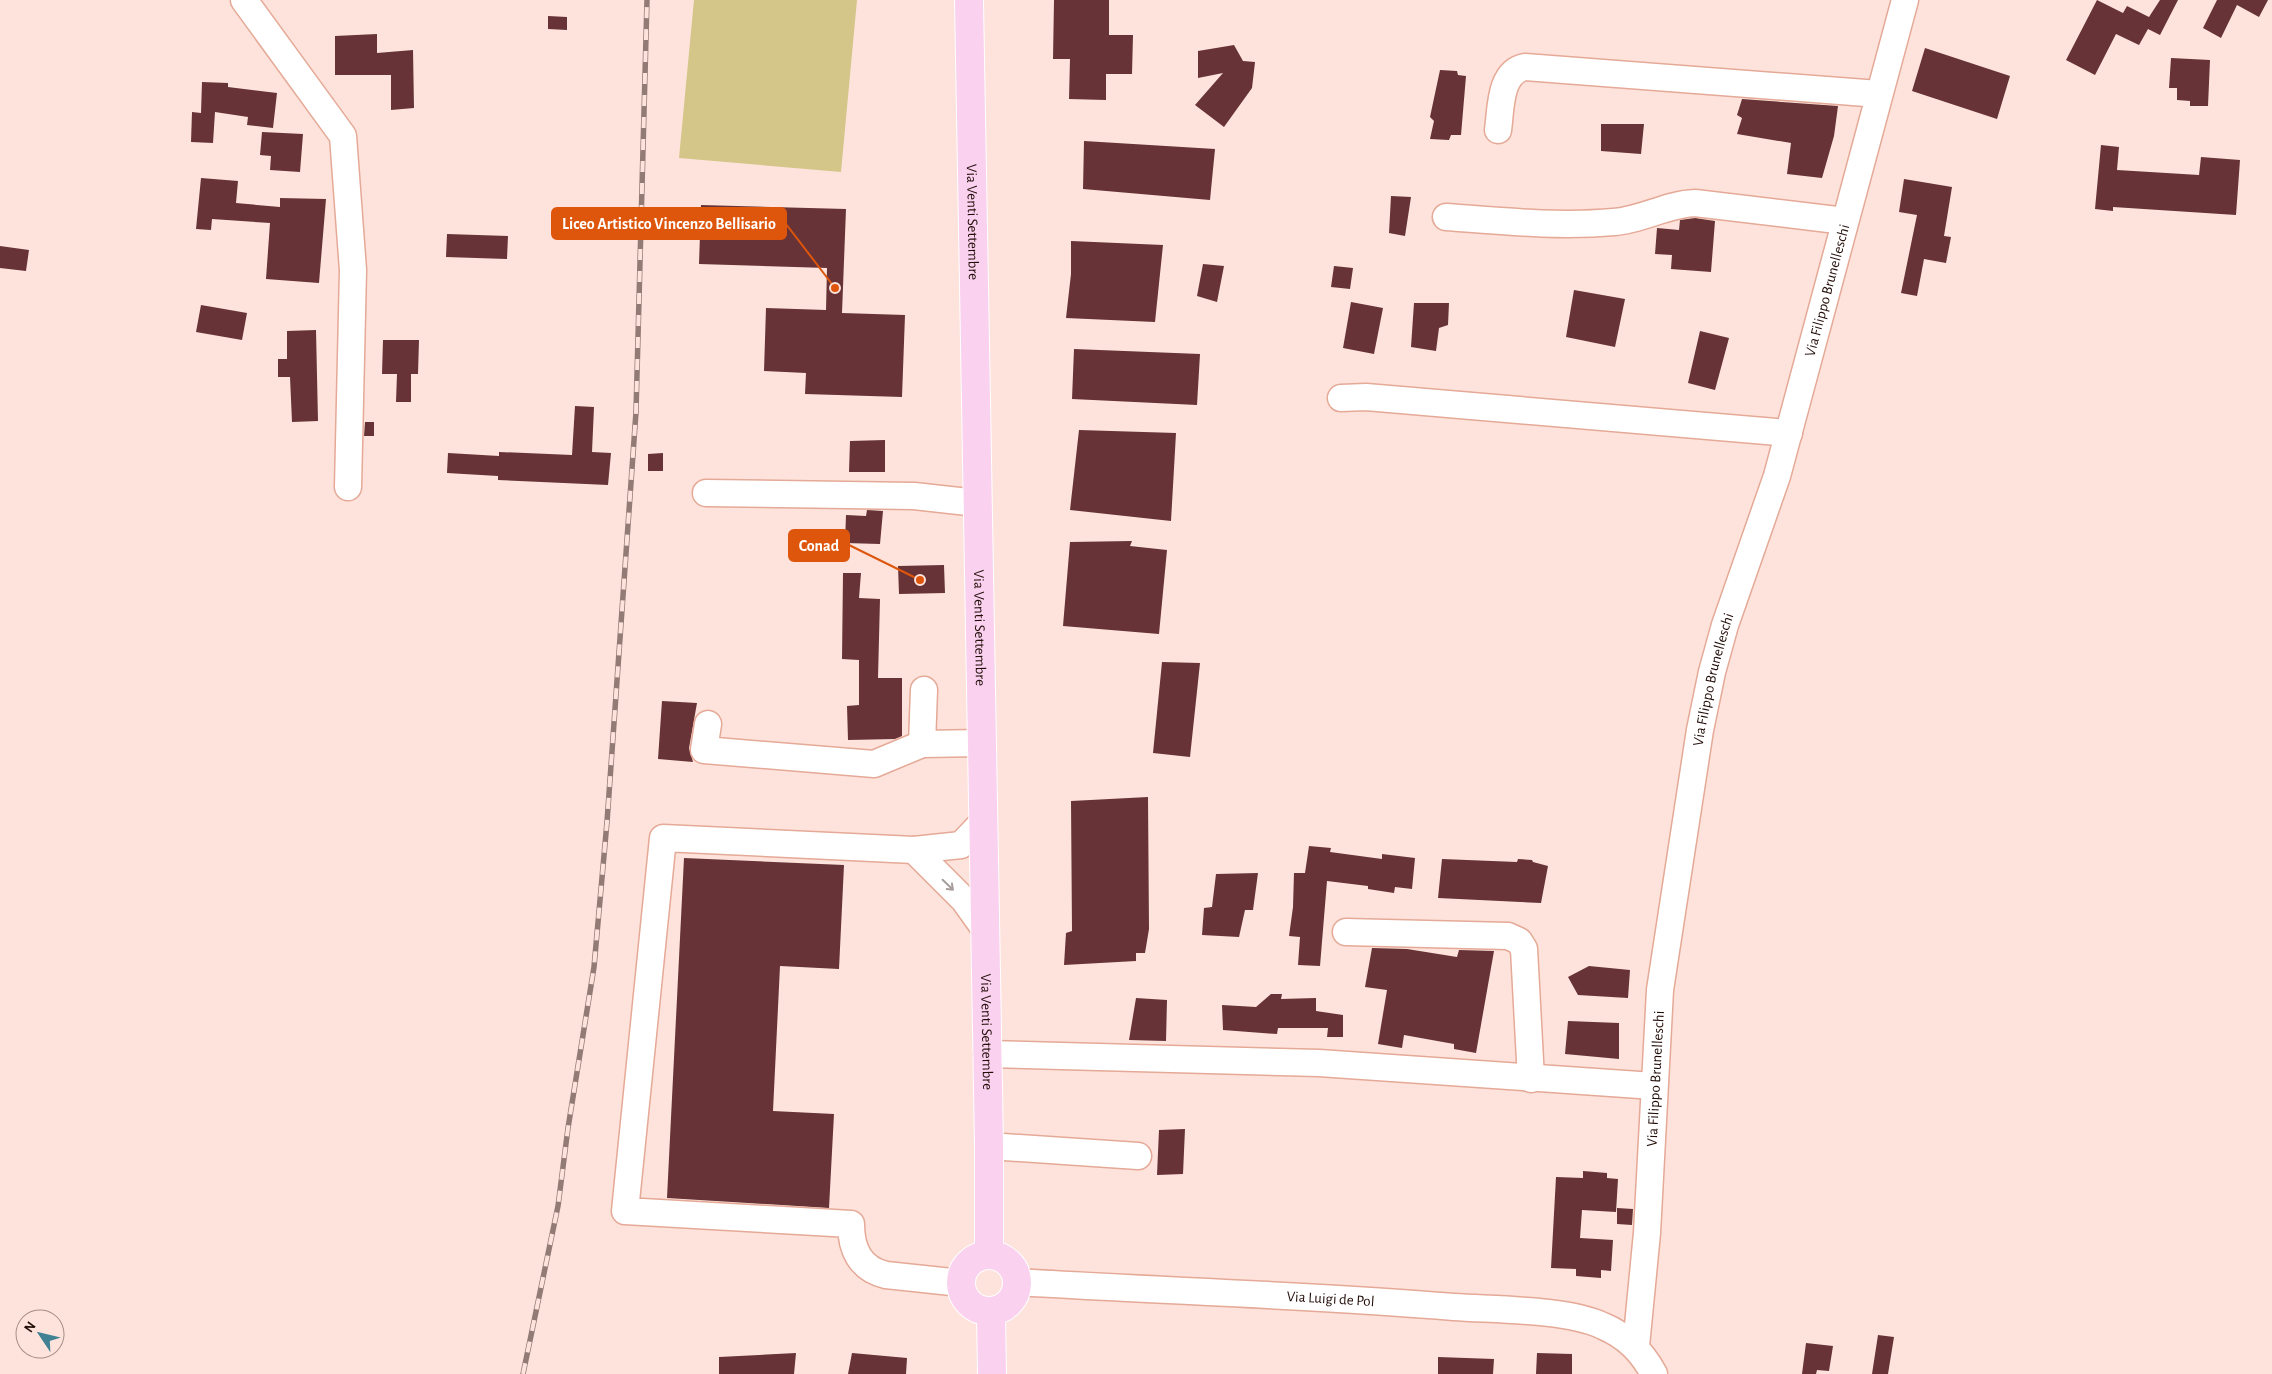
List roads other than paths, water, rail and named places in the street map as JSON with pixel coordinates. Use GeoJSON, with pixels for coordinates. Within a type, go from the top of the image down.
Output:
{"type":"FeatureCollection","features":[{"type":"Feature","properties":{"kind":"main road","name":"Via Venti Settembre"},"geometry":{"type":"LineString","coordinates":[[969,0],[989,1146],[989,1254]]}},
{"type":"Feature","properties":{"kind":"main road"},"geometry":{"type":"LineString","coordinates":[[989,1254],[1005,1260],[1016,1273],[1017,1282],[1012,1298],[999,1309],[991,1311],[974,1306],[967,1300],[961,1283],[962,1274],[972,1260],[989,1254]]}},
{"type":"Feature","properties":{"kind":"main road"},"geometry":{"type":"LineString","coordinates":[[991,1311],[992,1374]]}},
{"type":"Feature","properties":{"kind":"street"},"geometry":{"type":"LineString","coordinates":[[244,0],[343,136],[353,270],[348,487]]}},
{"type":"Feature","properties":{"kind":"street","name":"Via Filippo Brunelleschi"},"geometry":{"type":"LineString","coordinates":[[1636,1346],[1647,1233],[1662,967],[1700,730],[1719,647],[1738,586],[1770,496],[1789,433],[1905,0]]}},
{"type":"Feature","properties":{"kind":"street"},"geometry":{"type":"LineString","coordinates":[[1498,130],[1507,82],[1516,70],[1525,68],[1879,94]]}},
{"type":"Feature","properties":{"kind":"street"},"geometry":{"type":"LineString","coordinates":[[1446,217],[1515,222],[1614,222],[1635,219],[1683,204],[1695,203],[1845,221]]}},
{"type":"Feature","properties":{"kind":"street"},"geometry":{"type":"LineString","coordinates":[[1341,398],[1366,397],[1789,433]]}},
{"type":"Feature","properties":{"kind":"street"},"geometry":{"type":"LineString","coordinates":[[706,493],[914,496],[977,503]]}},
{"type":"Feature","properties":{"kind":"street"},"geometry":{"type":"LineString","coordinates":[[922,744],[924,690]]}},
{"type":"Feature","properties":{"kind":"street"},"geometry":{"type":"LineString","coordinates":[[708,724],[704,750],[874,764],[922,744],[981,743]]}},
{"type":"Feature","properties":{"kind":"street"},"geometry":{"type":"LineString","coordinates":[[961,1283],[886,1275],[874,1271],[857,1256],[851,1240],[851,1224],[625,1211],[663,838],[914,850],[961,845],[982,823]]}},
{"type":"Feature","properties":{"kind":"street"},"geometry":{"type":"LineString","coordinates":[[914,850],[964,900],[984,928]]}},
{"type":"Feature","properties":{"kind":"street"},"geometry":{"type":"LineString","coordinates":[[1346,932],[1508,936],[1519,941],[1524,949],[1531,1079]]}},
{"type":"Feature","properties":{"kind":"street"},"geometry":{"type":"LineString","coordinates":[[987,1054],[1319,1063],[1654,1086]]}},
{"type":"Feature","properties":{"kind":"street"},"geometry":{"type":"LineString","coordinates":[[989,1146],[1138,1156]]}},
{"type":"Feature","properties":{"kind":"street","name":"Via Luigi de Pol"},"geometry":{"type":"LineString","coordinates":[[1017,1282],[1424,1304],[1538,1313],[1575,1318],[1604,1326],[1636,1346]]}},
{"type":"Feature","properties":{"kind":"street"},"geometry":{"type":"LineString","coordinates":[[1636,1346],[1654,1374]]}},
{"type":"Feature","properties":{"kind":"railway"},"geometry":{"type":"LineString","coordinates":[[523,1374],[558,1206],[568,1128],[594,967],[607,822],[636,412],[647,0]]}},
{"type":"Feature","properties":{"kind":"place","name":"Liceo Artistico Vincenzo Bellisario"},"geometry":{"type":"Point","coordinates":[835,288]}},
{"type":"Feature","properties":{"kind":"place","name":"Conad"},"geometry":{"type":"Point","coordinates":[920,580]}}]}
